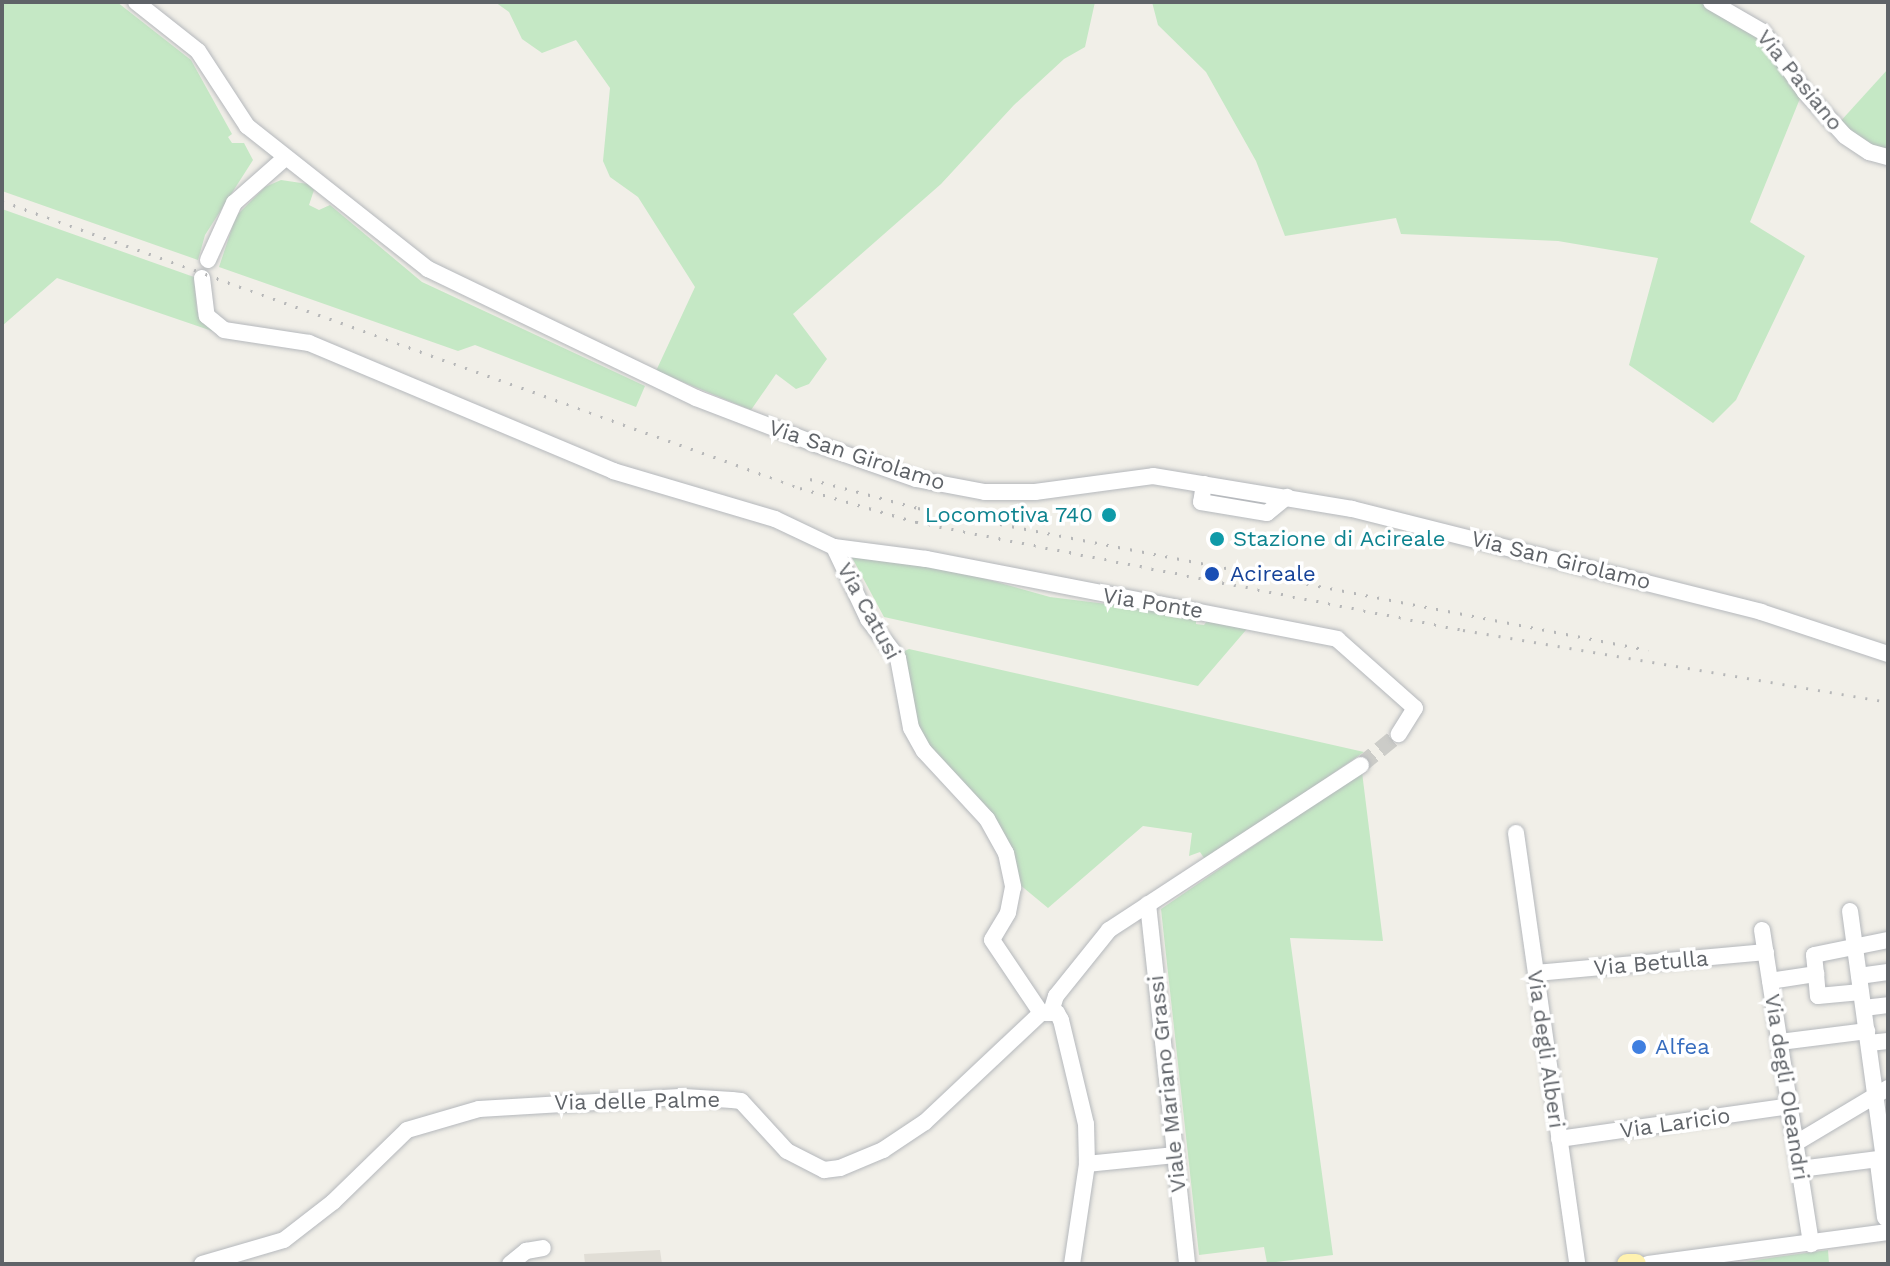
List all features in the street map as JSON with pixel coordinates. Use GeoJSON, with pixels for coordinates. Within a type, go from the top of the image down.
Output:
{"type":"FeatureCollection","features":[{"type":"Feature","properties":{"kind":"main road"},"geometry":{"type":"LineString","coordinates":[[1627,1264],[1636,1264]]}},
{"type":"Feature","properties":{"kind":"street","name":"Via San Girolamo"},"geometry":{"type":"LineString","coordinates":[[136,2],[198,51],[232,108],[285,158],[428,269],[464,289],[696,398],[830,449],[916,479],[985,492],[1035,492],[1131,476],[1287,497],[1405,520],[1761,612],[1888,654]]}},
{"type":"Feature","properties":{"kind":"street","name":"Via Pasiano"},"geometry":{"type":"LineString","coordinates":[[1711,2],[1763,32],[1805,92],[1845,136],[1869,152],[1888,157]]}},
{"type":"Feature","properties":{"kind":"street"},"geometry":{"type":"LineString","coordinates":[[208,260],[234,203],[285,158]]}},
{"type":"Feature","properties":{"kind":"street","name":"Via Catusi"},"geometry":{"type":"LineString","coordinates":[[202,278],[207,316],[224,330],[309,343],[613,471],[775,519],[834,547],[868,619],[898,658],[911,728],[924,751],[987,819],[1006,853],[1013,887],[1008,913],[992,940],[1046,1012],[1061,1020],[1086,1124],[1087,1164],[1072,1264]]}},
{"type":"Feature","properties":{"kind":"street"},"geometry":{"type":"LineString","coordinates":[[1204,484],[1201,502],[1267,513],[1287,497]]}},
{"type":"Feature","properties":{"kind":"street","name":"Via Ponte"},"geometry":{"type":"LineString","coordinates":[[834,547],[926,559],[1337,639],[1415,708],[1399,734]]}},
{"type":"Feature","properties":{"kind":"street"},"geometry":{"type":"LineString","coordinates":[[1046,1012],[1109,930],[1361,765]]}},
{"type":"Feature","properties":{"kind":"street","name":"Via degli Alberi"},"geometry":{"type":"LineString","coordinates":[[1516,833],[1577,1264]]}},
{"type":"Feature","properties":{"kind":"street","name":"Viale Mariano Grassi"},"geometry":{"type":"LineString","coordinates":[[1148,904],[1187,1264]]}},
{"type":"Feature","properties":{"kind":"street"},"geometry":{"type":"LineString","coordinates":[[1850,911],[1868,1037],[1882,1092],[1886,1158]]}},
{"type":"Feature","properties":{"kind":"street","name":"Via degli Oleandri"},"geometry":{"type":"LineString","coordinates":[[1762,930],[1809,1244]]}},
{"type":"Feature","properties":{"kind":"street"},"geometry":{"type":"LineString","coordinates":[[1888,940],[1855,944],[1846,950],[1814,955],[1818,996],[1861,992],[1888,1005]]}},
{"type":"Feature","properties":{"kind":"street","name":"Via Betulla"},"geometry":{"type":"LineString","coordinates":[[1536,973],[1766,952]]}},
{"type":"Feature","properties":{"kind":"street"},"geometry":{"type":"LineString","coordinates":[[1861,992],[1888,972]]}},
{"type":"Feature","properties":{"kind":"street"},"geometry":{"type":"LineString","coordinates":[[1770,981],[1816,974]]}},
{"type":"Feature","properties":{"kind":"street","name":"Via delle Palme"},"geometry":{"type":"LineString","coordinates":[[202,1264],[284,1240],[333,1202],[407,1130],[479,1109],[684,1097],[741,1101],[787,1151],[831,1171],[883,1150],[925,1122],[1046,1012]]}},
{"type":"Feature","properties":{"kind":"street"},"geometry":{"type":"LineString","coordinates":[[1780,1042],[1868,1037],[1888,1041]]}},
{"type":"Feature","properties":{"kind":"street"},"geometry":{"type":"LineString","coordinates":[[1796,1143],[1882,1092]]}},
{"type":"Feature","properties":{"kind":"street","name":"Via Laricio"},"geometry":{"type":"LineString","coordinates":[[1559,1139],[1790,1106]]}},
{"type":"Feature","properties":{"kind":"street"},"geometry":{"type":"LineString","coordinates":[[1087,1164],[1175,1155]]}},
{"type":"Feature","properties":{"kind":"street"},"geometry":{"type":"LineString","coordinates":[[1800,1169],[1886,1158]]}},
{"type":"Feature","properties":{"kind":"street"},"geometry":{"type":"LineString","coordinates":[[1705,1264],[1886,1225],[1878,1163],[1886,1158]]}},
{"type":"Feature","properties":{"kind":"street"},"geometry":{"type":"LineString","coordinates":[[1648,1264],[1809,1244]]}},
{"type":"Feature","properties":{"kind":"street"},"geometry":{"type":"LineString","coordinates":[[510,1264],[526,1251],[543,1248]]}},
{"type":"Feature","properties":{"kind":"shaded area"},"geometry":{"type":"Polygon","coordinates":[[[660,1250],[662,1264],[585,1264],[584,1254],[660,1250]]]}},
{"type":"Feature","properties":{"kind":"green space"},"geometry":{"type":"Polygon","coordinates":[[[2,2],[117,2],[191,60],[232,134],[228,137],[232,143],[244,143],[253,160],[205,235],[198,260],[2,191],[2,2]]]}},
{"type":"Feature","properties":{"kind":"green space"},"geometry":{"type":"Polygon","coordinates":[[[495,2],[1095,2],[1085,47],[1064,59],[1014,105],[941,184],[793,314],[827,359],[809,384],[796,389],[776,374],[751,410],[656,371],[695,287],[638,197],[610,177],[603,161],[610,88],[576,40],[542,53],[522,39],[509,12],[495,2]]]}},
{"type":"Feature","properties":{"kind":"green space"},"geometry":{"type":"Polygon","coordinates":[[[1152,2],[1699,2],[1756,32],[1801,96],[1750,222],[1805,256],[1736,400],[1713,423],[1629,365],[1658,258],[1558,241],[1401,234],[1396,218],[1285,236],[1256,161],[1206,72],[1158,25],[1152,2]]]}},
{"type":"Feature","properties":{"kind":"green space"},"geometry":{"type":"Polygon","coordinates":[[[1888,69],[1888,153],[1879,153],[1838,124],[1888,69]]]}},
{"type":"Feature","properties":{"kind":"green space"},"geometry":{"type":"Polygon","coordinates":[[[281,180],[308,184],[314,190],[309,205],[319,210],[330,205],[422,282],[645,386],[636,407],[475,345],[458,351],[219,267],[236,216],[265,187],[281,180]]]}},
{"type":"Feature","properties":{"kind":"green space"},"geometry":{"type":"Polygon","coordinates":[[[2,209],[194,277],[197,311],[215,332],[57,278],[2,326],[2,209]]]}},
{"type":"Feature","properties":{"kind":"green space"},"geometry":{"type":"Polygon","coordinates":[[[849,552],[925,562],[1050,597],[1196,615],[1196,624],[1204,625],[1211,616],[1252,623],[1198,686],[884,617],[849,552]]]}},
{"type":"Feature","properties":{"kind":"green space"},"geometry":{"type":"Polygon","coordinates":[[[909,649],[1364,752],[1206,861],[1200,852],[1189,856],[1192,833],[1143,826],[1048,908],[1019,884],[1009,850],[919,738],[900,653],[909,649]]]}},
{"type":"Feature","properties":{"kind":"green space"},"geometry":{"type":"Polygon","coordinates":[[[1362,772],[1383,941],[1290,938],[1333,1255],[1267,1263],[1264,1247],[1199,1255],[1161,909],[1362,772]]]}},
{"type":"Feature","properties":{"kind":"green space"},"geometry":{"type":"Polygon","coordinates":[[[1828,1250],[1829,1264],[1732,1264],[1776,1257],[1828,1250]]]}},
{"type":"Feature","properties":{"kind":"tunnel"},"geometry":{"type":"LineString","coordinates":[[1361,765],[1399,734]]}},
{"type":"Feature","properties":{"kind":"railway"},"geometry":{"type":"LineString","coordinates":[[2,201],[800,488],[916,522],[1463,630],[1888,702]]}},
{"type":"Feature","properties":{"kind":"railway"},"geometry":{"type":"LineString","coordinates":[[810,479],[918,508],[1648,650]]}},
{"type":"Feature","properties":{"kind":"place","name":"Locomotiva 740"},"geometry":{"type":"Point","coordinates":[1109,515]}},
{"type":"Feature","properties":{"kind":"place","name":"Stazione di Acireale"},"geometry":{"type":"Point","coordinates":[1217,539]}},
{"type":"Feature","properties":{"kind":"place","name":"Acireale"},"geometry":{"type":"Point","coordinates":[1212,574]}},
{"type":"Feature","properties":{"kind":"place","name":"Alfea"},"geometry":{"type":"Point","coordinates":[1639,1047]}}]}
